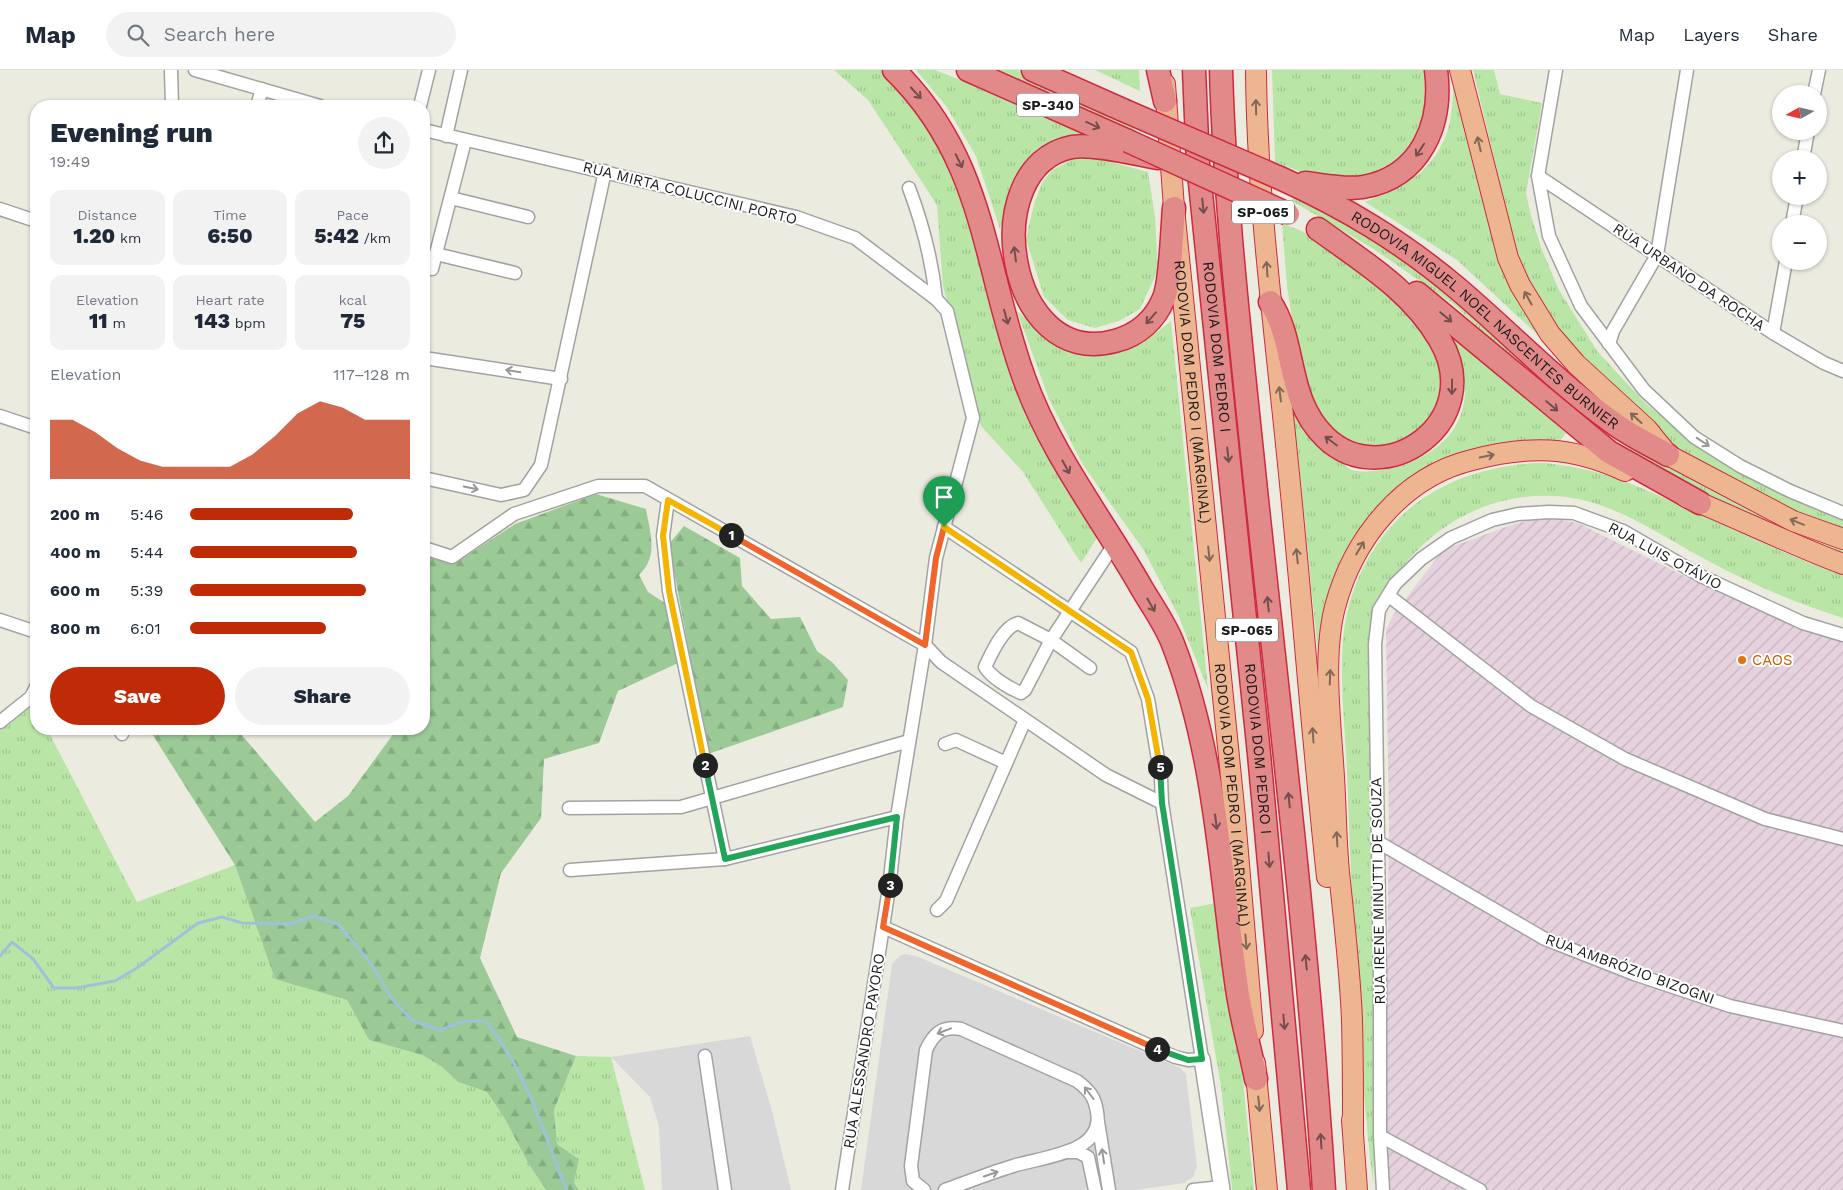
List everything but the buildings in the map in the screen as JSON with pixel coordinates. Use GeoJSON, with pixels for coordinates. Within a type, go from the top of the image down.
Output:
{"type":"FeatureCollection","features":[{"type":"Feature","properties":{"kind":"highway"},"geometry":{"type":"LineString","coordinates":[[894,70],[932,113],[962,167],[980,218],[1012,342],[1024,379],[1048,436],[1075,484],[1115,543],[1172,641],[1196,710],[1210,774],[1237,991],[1256,1078]]}},
{"type":"Feature","properties":{"kind":"highway","name":"RODOVIA MIGUEL NOEL NASCENTES BURNIER"},"geometry":{"type":"LineString","coordinates":[[968,70],[1128,141],[1318,229],[1394,274],[1609,452],[1700,503],[1780,540],[1843,564]]}},
{"type":"Feature","properties":{"kind":"highway","name":"SP-340"},"geometry":{"type":"LineString","coordinates":[[1033,70],[1123,110]]}},
{"type":"Feature","properties":{"kind":"highway"},"geometry":{"type":"LineString","coordinates":[[1059,70],[1101,92],[1123,110]]}},
{"type":"Feature","properties":{"kind":"highway"},"geometry":{"type":"LineString","coordinates":[[1158,70],[1165,101]]}},
{"type":"Feature","properties":{"kind":"highway","name":"RODOVIA DOM PEDRO I (MARGINAL)"},"geometry":{"type":"LineString","coordinates":[[1164,70],[1174,208],[1246,938],[1256,1078],[1267,1190]]}},
{"type":"Feature","properties":{"kind":"highway","name":"RODOVIA DOM PEDRO I"},"geometry":{"type":"LineString","coordinates":[[1194,70],[1198,164],[1260,754],[1299,1190]]}},
{"type":"Feature","properties":{"kind":"highway","name":"RODOVIA DOM PEDRO I"},"geometry":{"type":"LineString","coordinates":[[1221,70],[1224,169],[1310,1003],[1324,1190]]}},
{"type":"Feature","properties":{"kind":"highway","name":"SP-065"},"geometry":{"type":"LineString","coordinates":[[1256,70],[1258,149],[1270,302],[1300,580],[1315,761],[1353,1132]]}},
{"type":"Feature","properties":{"kind":"highway","name":"SP-065"},"geometry":{"type":"LineString","coordinates":[[1280,178],[1361,188],[1396,176],[1410,165],[1424,146],[1437,106],[1436,70]]}},
{"type":"Feature","properties":{"kind":"highway"},"geometry":{"type":"LineString","coordinates":[[1460,70],[1508,258],[1520,285],[1550,334],[1576,364],[1647,428],[1668,455]]}},
{"type":"Feature","properties":{"kind":"highway","name":"RODOVIA MIGUEL NOEL NASCENTES BURNIER"},"geometry":{"type":"LineString","coordinates":[[1123,110],[1333,202],[1416,255],[1484,311],[1577,396],[1614,424],[1668,455],[1793,520],[1843,539]]}},
{"type":"Feature","properties":{"kind":"highway"},"geometry":{"type":"LineString","coordinates":[[1166,159],[1091,146],[1073,146],[1059,151],[1029,176],[1019,193],[1013,235],[1021,280],[1036,314],[1066,339],[1084,344],[1104,344],[1126,339],[1141,330],[1156,315],[1165,296],[1174,208]]}},
{"type":"Feature","properties":{"kind":"highway"},"geometry":{"type":"LineString","coordinates":[[1270,302],[1279,316],[1290,367],[1300,398],[1312,421],[1335,445],[1359,455],[1386,456],[1406,451],[1421,442],[1438,427],[1447,411],[1452,394],[1452,375],[1448,356],[1441,340],[1422,313],[1394,285],[1318,229]]}},
{"type":"Feature","properties":{"kind":"highway"},"geometry":{"type":"LineString","coordinates":[[1357,1190],[1353,1132],[1352,1019],[1339,869],[1329,685],[1335,609],[1346,572],[1372,528],[1394,502],[1422,482],[1454,464],[1516,450],[1555,450],[1586,455],[1700,503]]}},
{"type":"Feature","properties":{"kind":"street"},"geometry":{"type":"LineString","coordinates":[[171,70],[172,100]]}},
{"type":"Feature","properties":{"kind":"street"},"geometry":{"type":"LineString","coordinates":[[195,70],[300,100]]}},
{"type":"Feature","properties":{"kind":"street"},"geometry":{"type":"LineString","coordinates":[[422,100],[429,70]]}},
{"type":"Feature","properties":{"kind":"street"},"geometry":{"type":"LineString","coordinates":[[446,136],[461,70]]}},
{"type":"Feature","properties":{"kind":"street"},"geometry":{"type":"LineString","coordinates":[[1556,70],[1538,176],[1549,236],[1581,306],[1644,390],[1694,437],[1740,466],[1790,491],[1843,513]]}},
{"type":"Feature","properties":{"kind":"street"},"geometry":{"type":"LineString","coordinates":[[1609,344],[1613,331],[1657,254],[1688,70]]}},
{"type":"Feature","properties":{"kind":"street"},"geometry":{"type":"LineString","coordinates":[[1816,85],[1819,70]]}},
{"type":"Feature","properties":{"kind":"street"},"geometry":{"type":"LineString","coordinates":[[259,100],[262,89]]}},
{"type":"Feature","properties":{"kind":"street","name":"RUA MIRTA COLUCCINI PORTO"},"geometry":{"type":"LineString","coordinates":[[430,132],[464,141],[606,171],[796,217],[855,238],[936,299]]}},
{"type":"Feature","properties":{"kind":"street"},"geometry":{"type":"LineString","coordinates":[[432,269],[464,141]]}},
{"type":"Feature","properties":{"kind":"street"},"geometry":{"type":"LineString","coordinates":[[430,479],[500,495],[524,490],[541,466],[606,171]]}},
{"type":"Feature","properties":{"kind":"street","name":"RUA URBANO DA ROCHA"},"geometry":{"type":"LineString","coordinates":[[1538,176],[1773,333],[1824,363],[1843,371]]}},
{"type":"Feature","properties":{"kind":"street"},"geometry":{"type":"LineString","coordinates":[[909,188],[921,220],[932,261],[936,299]]}},
{"type":"Feature","properties":{"kind":"street"},"geometry":{"type":"LineString","coordinates":[[451,198],[528,217]]}},
{"type":"Feature","properties":{"kind":"street"},"geometry":{"type":"LineString","coordinates":[[0,210],[30,219]]}},
{"type":"Feature","properties":{"kind":"street"},"geometry":{"type":"LineString","coordinates":[[436,254],[515,272]]}},
{"type":"Feature","properties":{"kind":"street"},"geometry":{"type":"LineString","coordinates":[[1773,333],[1784,270]]}},
{"type":"Feature","properties":{"kind":"street","name":"RUA ALESSANDRO PAYORO"},"geometry":{"type":"LineString","coordinates":[[842,1190],[883,927],[897,817],[925,645],[936,558],[973,414],[949,319],[942,305],[936,299]]}},
{"type":"Feature","properties":{"kind":"street"},"geometry":{"type":"LineString","coordinates":[[430,359],[561,379]]}},
{"type":"Feature","properties":{"kind":"street"},"geometry":{"type":"LineString","coordinates":[[0,416],[30,426]]}},
{"type":"Feature","properties":{"kind":"street"},"geometry":{"type":"LineString","coordinates":[[430,550],[452,557],[514,514],[598,486],[645,486],[925,645],[941,662],[1106,775],[1162,803]]}},
{"type":"Feature","properties":{"kind":"street"},"geometry":{"type":"LineString","coordinates":[[668,500],[663,536],[669,591],[725,859]]}},
{"type":"Feature","properties":{"kind":"street","name":"RUA LUIS OTÁVIO"},"geometry":{"type":"LineString","coordinates":[[1389,596],[1395,584],[1421,560],[1451,538],[1492,520],[1518,514],[1574,513],[1623,531],[1701,576],[1803,623],[1843,634]]}},
{"type":"Feature","properties":{"kind":"street"},"geometry":{"type":"LineString","coordinates":[[944,527],[1131,652],[1148,699],[1162,778],[1162,803],[1222,1188],[1193,1190]]}},
{"type":"Feature","properties":{"kind":"street"},"geometry":{"type":"LineString","coordinates":[[1090,668],[1051,640],[1018,622],[1012,624],[990,655],[985,667],[988,672],[1012,689],[1021,692],[1025,690],[1051,640],[1115,543]]}},
{"type":"Feature","properties":{"kind":"street"},"geometry":{"type":"LineString","coordinates":[[1389,596],[1531,706],[1624,759],[1765,819],[1843,839]]}},
{"type":"Feature","properties":{"kind":"street","name":"RUA IRENE MINUTTI DE SOUZA"},"geometry":{"type":"LineString","coordinates":[[1383,1190],[1380,1136],[1375,644],[1378,610],[1389,596]]}},
{"type":"Feature","properties":{"kind":"street"},"geometry":{"type":"LineString","coordinates":[[0,620],[30,630]]}},
{"type":"Feature","properties":{"kind":"street"},"geometry":{"type":"LineString","coordinates":[[0,722],[30,698]]}},
{"type":"Feature","properties":{"kind":"street"},"geometry":{"type":"LineString","coordinates":[[937,910],[946,901],[1025,720]]}},
{"type":"Feature","properties":{"kind":"street"},"geometry":{"type":"LineString","coordinates":[[945,744],[956,740],[1006,763]]}},
{"type":"Feature","properties":{"kind":"street"},"geometry":{"type":"LineString","coordinates":[[569,808],[681,807],[909,741]]}},
{"type":"Feature","properties":{"kind":"street"},"geometry":{"type":"LineString","coordinates":[[570,870],[725,859],[897,817]]}},
{"type":"Feature","properties":{"kind":"street","name":"RUA AMBRÓZIO BIZOGNI"},"geometry":{"type":"LineString","coordinates":[[1378,842],[1554,942],[1634,974],[1730,1006],[1843,1031]]}},
{"type":"Feature","properties":{"kind":"street"},"geometry":{"type":"LineString","coordinates":[[883,927],[1175,1057],[1188,1060],[1202,1059]]}},
{"type":"Feature","properties":{"kind":"street"},"geometry":{"type":"LineString","coordinates":[[924,1190],[913,1181],[911,1166],[926,1050],[935,1035],[942,1029],[961,1029],[1077,1082],[1088,1089],[1095,1100],[1109,1190]]}},
{"type":"Feature","properties":{"kind":"street"},"geometry":{"type":"LineString","coordinates":[[705,1056],[725,1190]]}},
{"type":"Feature","properties":{"kind":"street"},"geometry":{"type":"LineString","coordinates":[[1068,1152],[1090,1138],[1098,1122]]}},
{"type":"Feature","properties":{"kind":"street"},"geometry":{"type":"LineString","coordinates":[[1380,1136],[1480,1190]]}},
{"type":"Feature","properties":{"kind":"street"},"geometry":{"type":"LineString","coordinates":[[944,1190],[1015,1165],[1068,1152],[1078,1152],[1088,1157],[1095,1190]]}},
{"type":"Feature","properties":{"kind":"shaded area"},"geometry":{"type":"Polygon","coordinates":[[[1545,517],[1578,523],[1686,577],[1817,635],[1843,641],[1843,1190],[1390,1190],[1385,1128],[1389,827],[1386,629],[1394,614],[1443,550],[1514,524],[1545,517]]]}},
{"type":"Feature","properties":{"kind":"shaded area"},"geometry":{"type":"Polygon","coordinates":[[[905,954],[916,956],[1180,1068],[1186,1074],[1197,1167],[1193,1177],[1184,1183],[1136,1190],[861,1190],[892,964],[905,954]]]}},
{"type":"Feature","properties":{"kind":"shaded area"},"geometry":{"type":"Polygon","coordinates":[[[750,1036],[772,1111],[791,1190],[662,1190],[659,1126],[650,1097],[611,1057],[750,1036]]]}},
{"type":"Feature","properties":{"kind":"green space"},"geometry":{"type":"Polygon","coordinates":[[[834,70],[888,70],[941,133],[991,290],[1100,533],[1081,563],[1023,472],[981,426],[943,286],[937,205],[868,100],[834,70]]]}},
{"type":"Feature","properties":{"kind":"green space"},"geometry":{"type":"Polygon","coordinates":[[[916,70],[935,70],[1009,99],[1088,135],[1042,149],[1012,181],[1000,229],[976,156],[946,106],[916,70]]]}},
{"type":"Feature","properties":{"kind":"green space"},"geometry":{"type":"Polygon","coordinates":[[[989,70],[1018,70],[1135,123],[1131,136],[989,70]]]}},
{"type":"Feature","properties":{"kind":"green space"},"geometry":{"type":"Polygon","coordinates":[[[1095,70],[1139,70],[1140,91],[1095,70]]]}},
{"type":"Feature","properties":{"kind":"green space"},"geometry":{"type":"Polygon","coordinates":[[[1272,70],[1427,70],[1429,98],[1417,139],[1391,167],[1358,178],[1311,176],[1275,162],[1272,70]]]}},
{"type":"Feature","properties":{"kind":"green space"},"geometry":{"type":"Polygon","coordinates":[[[1473,70],[1494,70],[1500,94],[1542,103],[1526,193],[1530,212],[1542,250],[1559,290],[1597,351],[1646,404],[1700,446],[1843,516],[1843,534],[1814,524],[1688,457],[1666,440],[1564,339],[1531,284],[1515,246],[1473,70]]]}},
{"type":"Feature","properties":{"kind":"green space"},"geometry":{"type":"Polygon","coordinates":[[[1454,85],[1507,278],[1538,335],[1457,260],[1365,202],[1403,185],[1432,161],[1448,129],[1454,85]]]}},
{"type":"Feature","properties":{"kind":"green space"},"geometry":{"type":"Polygon","coordinates":[[[1076,158],[1100,159],[1148,172],[1155,217],[1158,270],[1140,309],[1119,321],[1095,328],[1068,320],[1044,297],[1026,239],[1034,204],[1042,183],[1052,170],[1076,158]]]}},
{"type":"Feature","properties":{"kind":"green space"},"geometry":{"type":"Polygon","coordinates":[[[1294,193],[1412,262],[1542,376],[1843,545],[1843,558],[1719,502],[1658,467],[1598,428],[1541,385],[1452,303],[1372,248],[1292,201],[1294,193]]]}},
{"type":"Feature","properties":{"kind":"green space"},"geometry":{"type":"Polygon","coordinates":[[[1282,223],[1323,240],[1416,317],[1444,368],[1435,421],[1409,442],[1368,450],[1340,439],[1319,420],[1300,370],[1287,286],[1282,223]]]}},
{"type":"Feature","properties":{"kind":"green space"},"geometry":{"type":"Polygon","coordinates":[[[1017,311],[1060,347],[1100,356],[1143,343],[1171,321],[1208,689],[1178,615],[1143,549],[1083,465],[1049,399],[1017,311]]]}},
{"type":"Feature","properties":{"kind":"green space"},"geometry":{"type":"Polygon","coordinates":[[[1448,329],[1566,433],[1559,442],[1425,470],[1387,496],[1340,562],[1325,620],[1319,664],[1297,443],[1289,400],[1311,436],[1350,469],[1371,471],[1404,465],[1426,454],[1443,441],[1455,426],[1462,410],[1465,392],[1463,372],[1448,329]]]}},
{"type":"Feature","properties":{"kind":"green space"},"geometry":{"type":"Polygon","coordinates":[[[1543,463],[1582,469],[1618,479],[1784,552],[1843,575],[1843,618],[1793,601],[1761,587],[1615,511],[1577,499],[1554,496],[1531,496],[1508,500],[1486,506],[1465,515],[1427,541],[1395,576],[1380,602],[1368,647],[1374,880],[1375,1123],[1373,1184],[1363,1082],[1353,926],[1342,682],[1343,637],[1347,615],[1352,595],[1365,564],[1382,538],[1402,516],[1425,497],[1451,483],[1480,472],[1510,466],[1543,463]]]}},
{"type":"Feature","properties":{"kind":"green space"},"geometry":{"type":"Polygon","coordinates":[[[596,494],[646,509],[652,544],[649,560],[639,575],[648,592],[665,603],[678,663],[618,691],[599,743],[544,759],[541,818],[501,873],[480,958],[517,1037],[576,1056],[554,1110],[557,1144],[579,1159],[574,1183],[579,1190],[546,1190],[487,1092],[458,1082],[441,1066],[422,1055],[369,1040],[347,1000],[275,979],[235,865],[153,735],[242,735],[315,822],[348,796],[393,735],[430,735],[430,553],[459,561],[515,524],[596,494]]]}},
{"type":"Feature","properties":{"kind":"green space"},"geometry":{"type":"Polygon","coordinates":[[[684,526],[740,558],[742,586],[771,619],[800,617],[817,651],[832,662],[848,680],[843,707],[708,754],[669,544],[684,526]]]}},
{"type":"Feature","properties":{"kind":"green space"},"geometry":{"type":"Polygon","coordinates":[[[30,698],[30,735],[50,735],[137,902],[235,865],[275,978],[347,1000],[369,1040],[422,1055],[441,1066],[458,1082],[487,1092],[546,1190],[0,1190],[0,714],[30,698]]]}},
{"type":"Feature","properties":{"kind":"green space"},"geometry":{"type":"Polygon","coordinates":[[[1221,902],[1237,1021],[1254,1190],[1232,1190],[1221,1086],[1190,908],[1221,902]]]}},
{"type":"Feature","properties":{"kind":"green space"},"geometry":{"type":"Polygon","coordinates":[[[576,1056],[611,1057],[645,1190],[579,1190],[574,1183],[579,1159],[557,1144],[554,1110],[576,1056]]]}},
{"type":"Feature","properties":{"kind":"waterway"},"geometry":{"type":"LineString","coordinates":[[0,956],[12,942],[33,959],[54,988],[76,988],[115,981],[137,968],[198,923],[222,917],[242,923],[290,924],[314,916],[338,924],[372,965],[392,999],[413,1021],[440,1030],[465,1021],[485,1021],[512,1059],[523,1080],[567,1190]]}},
{"type":"Feature","properties":{"kind":"place","name":"CAOS"},"geometry":{"type":"Point","coordinates":[1742,660]}},
{"type":"Feature","properties":{"kind":"route"},"geometry":{"type":"LineString","coordinates":[[668,500],[925,645],[936,558],[944,527],[1125,647],[1131,652],[1135,660],[1148,699],[1155,732],[1162,778],[1162,803],[1202,1059],[1188,1060],[1175,1057],[883,927],[897,817],[725,859],[669,591],[663,536],[668,500]]}}]}
